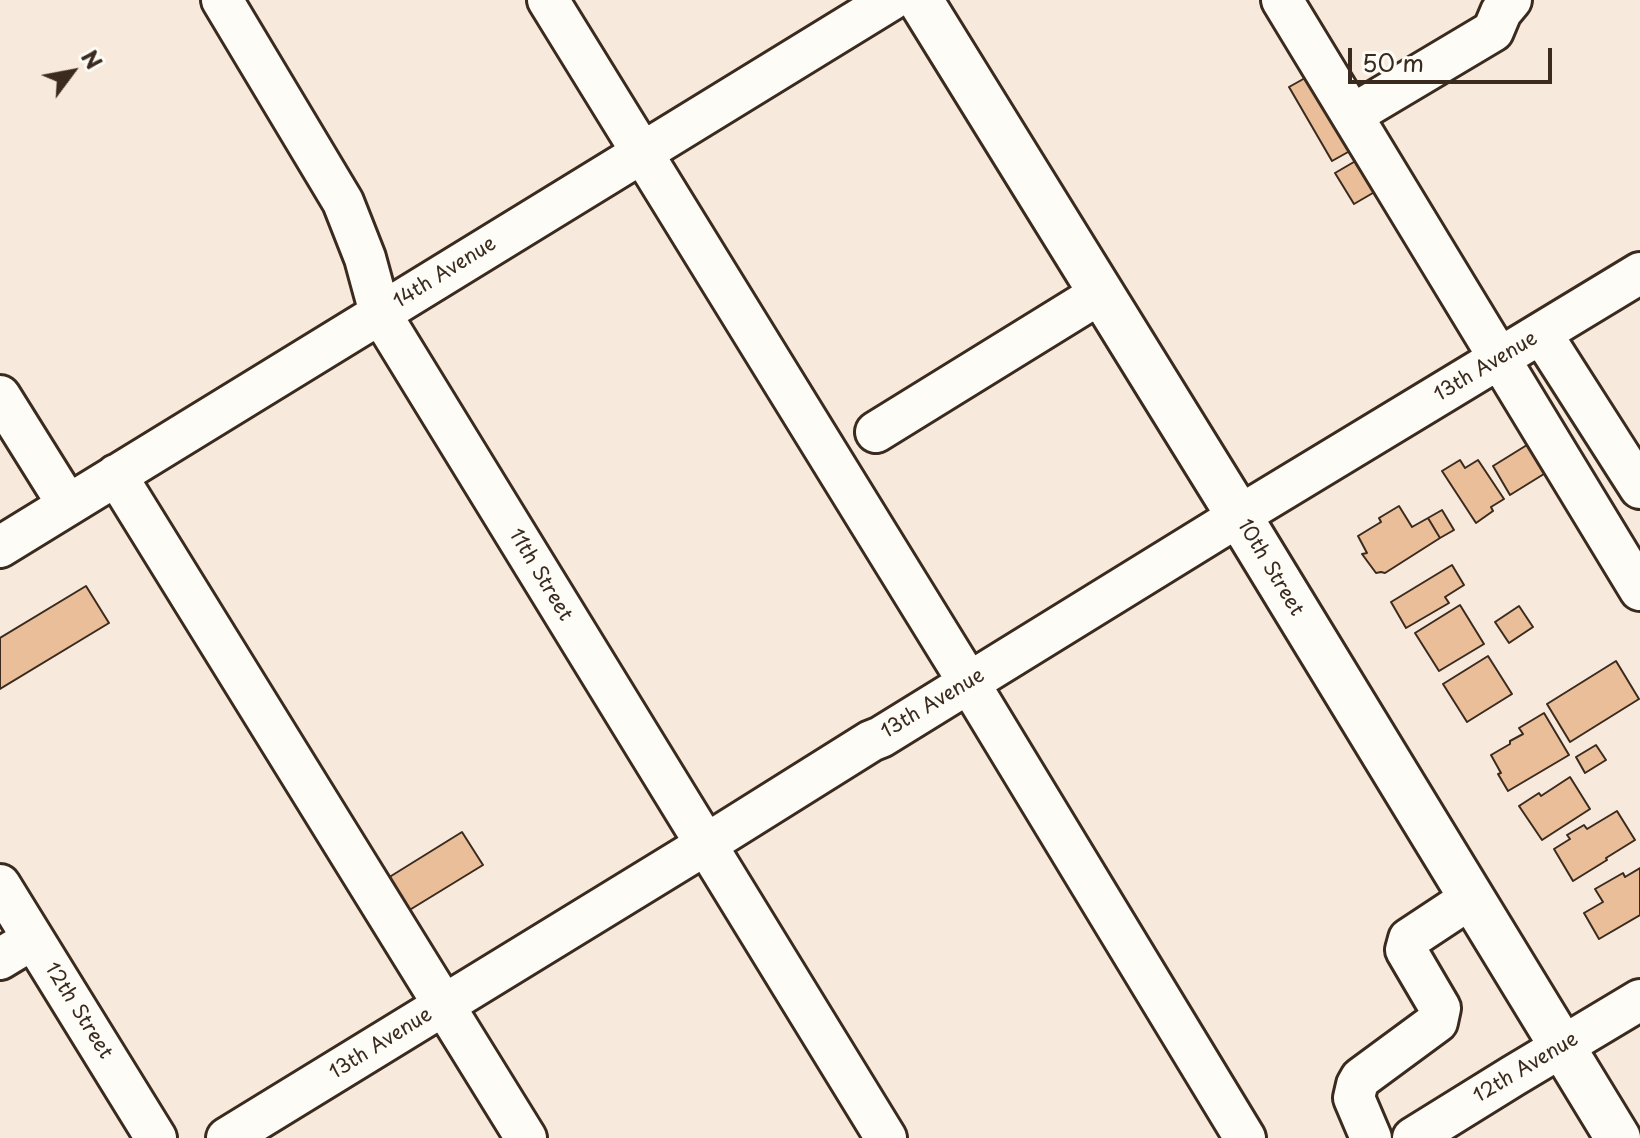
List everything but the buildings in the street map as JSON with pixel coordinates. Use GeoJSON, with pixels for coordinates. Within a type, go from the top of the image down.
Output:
{"type":"FeatureCollection","features":[{"type":"Feature","properties":{"kind":"main road","name":"10th Street"},"geometry":{"type":"LineString","coordinates":[[920,0],[1618,1138]]}},
{"type":"Feature","properties":{"kind":"street","name":"11th Street"},"geometry":{"type":"LineString","coordinates":[[222,0],[343,202],[365,258],[380,313],[886,1138]]}},
{"type":"Feature","properties":{"kind":"street"},"geometry":{"type":"LineString","coordinates":[[548,0],[1245,1138]]}},
{"type":"Feature","properties":{"kind":"street","name":"14th Avenue"},"geometry":{"type":"LineString","coordinates":[[0,547],[891,0]]}},
{"type":"Feature","properties":{"kind":"street"},"geometry":{"type":"LineString","coordinates":[[1282,0],[1640,590]]}},
{"type":"Feature","properties":{"kind":"street"},"geometry":{"type":"LineString","coordinates":[[1352,115],[1493,31],[1501,12],[1511,0]]}},
{"type":"Feature","properties":{"kind":"street","name":"13th Avenue"},"geometry":{"type":"LineString","coordinates":[[227,1138],[1640,273]]}},
{"type":"Feature","properties":{"kind":"street"},"geometry":{"type":"LineString","coordinates":[[876,432],[1101,293]]}},
{"type":"Feature","properties":{"kind":"street"},"geometry":{"type":"LineString","coordinates":[[1541,333],[1626,434],[1640,488]]}},
{"type":"Feature","properties":{"kind":"street"},"geometry":{"type":"LineString","coordinates":[[0,396],[68,505]]}},
{"type":"Feature","properties":{"kind":"street"},"geometry":{"type":"LineString","coordinates":[[116,475],[526,1138]]}},
{"type":"Feature","properties":{"kind":"street","name":"12th Street"},"geometry":{"type":"LineString","coordinates":[[0,885],[156,1138]]}},
{"type":"Feature","properties":{"kind":"street"},"geometry":{"type":"LineString","coordinates":[[1371,1138],[1354,1098],[1357,1085],[1361,1078],[1437,1022],[1440,1008],[1406,950],[1409,939],[1471,898]]}},
{"type":"Feature","properties":{"kind":"street"},"geometry":{"type":"LineString","coordinates":[[0,959],[33,939]]}},
{"type":"Feature","properties":{"kind":"street","name":"12th Avenue"},"geometry":{"type":"LineString","coordinates":[[1413,1138],[1640,1000]]}}]}
